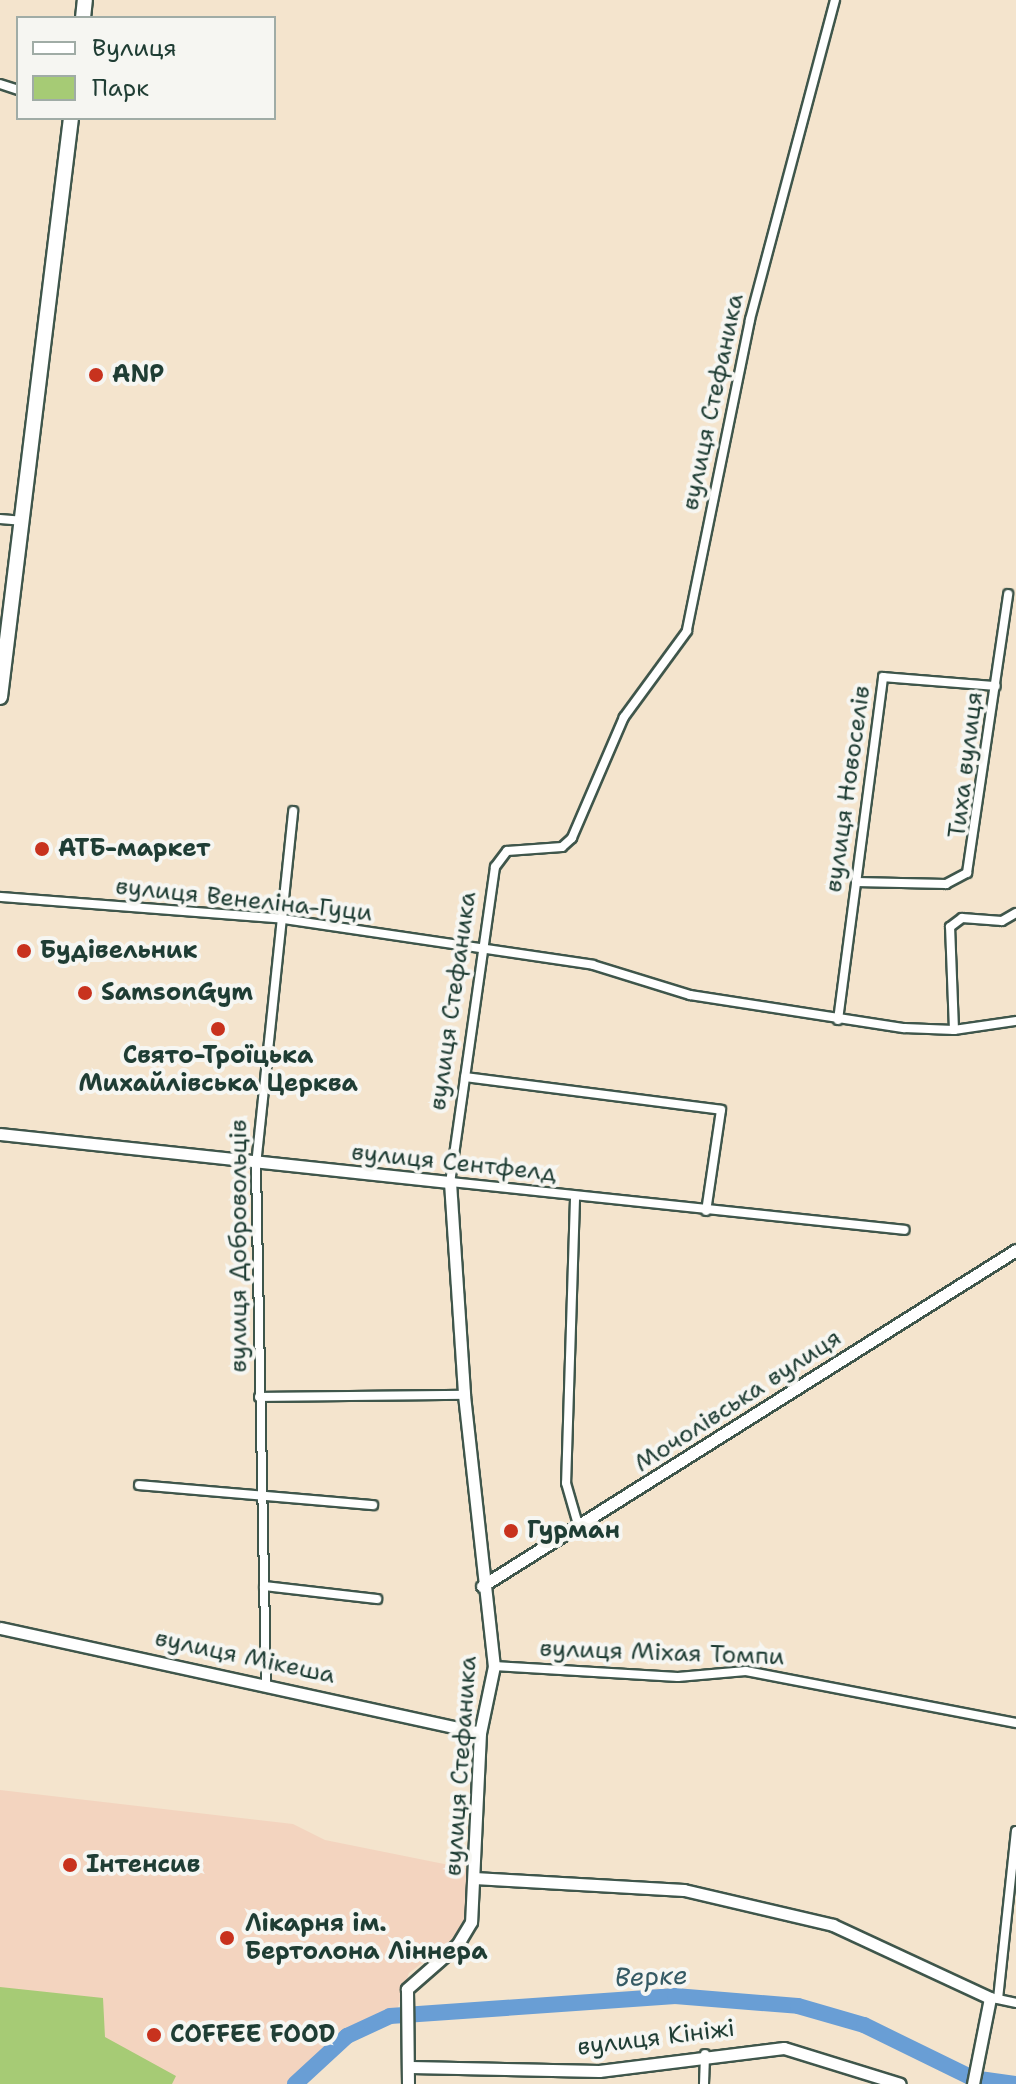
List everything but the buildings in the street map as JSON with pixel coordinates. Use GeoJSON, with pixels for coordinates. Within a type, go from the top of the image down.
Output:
{"type":"FeatureCollection","features":[{"type":"Feature","properties":{"kind":"highway"},"geometry":{"type":"LineString","coordinates":[[0,697],[71,120]]}},
{"type":"Feature","properties":{"kind":"street","name":"вулиця Стефаника"},"geometry":{"type":"LineString","coordinates":[[408,2084],[411,2067],[404,2007],[414,1976],[465,1937],[474,1878],[480,1733],[494,1666],[482,1586],[464,1395],[450,1182],[498,858],[572,838],[624,717],[687,631],[750,320],[835,0]]}},
{"type":"Feature","properties":{"kind":"street"},"geometry":{"type":"LineString","coordinates":[[0,519],[21,521]]}},
{"type":"Feature","properties":{"kind":"street","name":"Тиха вулиця"},"geometry":{"type":"LineString","coordinates":[[856,882],[946,884],[967,873],[1008,594]]}},
{"type":"Feature","properties":{"kind":"street","name":"вулиця Новоселів"},"geometry":{"type":"LineString","coordinates":[[838,1020],[883,677],[996,686]]}},
{"type":"Feature","properties":{"kind":"street","name":"вулиця Добровольців"},"geometry":{"type":"LineString","coordinates":[[266,1683],[256,1165],[293,811]]}},
{"type":"Feature","properties":{"kind":"street","name":"вулиця Венеліна-Гуци"},"geometry":{"type":"LineString","coordinates":[[0,897],[283,919],[593,965],[690,995],[838,1020],[954,1030],[1016,1021]]}},
{"type":"Feature","properties":{"kind":"street"},"geometry":{"type":"LineString","coordinates":[[954,1030],[950,927],[962,918],[1002,921],[1016,913]]}},
{"type":"Feature","properties":{"kind":"street"},"geometry":{"type":"LineString","coordinates":[[465,1077],[721,1110],[706,1211]]}},
{"type":"Feature","properties":{"kind":"street","name":"вулиця Сентфелд"},"geometry":{"type":"LineString","coordinates":[[0,1134],[256,1165],[450,1182],[575,1199],[904,1230]]}},
{"type":"Feature","properties":{"kind":"street"},"geometry":{"type":"LineString","coordinates":[[575,1199],[566,1483],[579,1529]]}},
{"type":"Feature","properties":{"kind":"street","name":"Мочолівська вулиця"},"geometry":{"type":"LineString","coordinates":[[482,1586],[579,1529],[1016,1250]]}},
{"type":"Feature","properties":{"kind":"street"},"geometry":{"type":"LineString","coordinates":[[259,1397],[464,1395]]}},
{"type":"Feature","properties":{"kind":"street"},"geometry":{"type":"LineString","coordinates":[[139,1485],[373,1505]]}},
{"type":"Feature","properties":{"kind":"street"},"geometry":{"type":"LineString","coordinates":[[264,1586],[377,1599]]}},
{"type":"Feature","properties":{"kind":"street","name":"вулиця Мікеша"},"geometry":{"type":"LineString","coordinates":[[0,1628],[266,1683],[480,1733]]}},
{"type":"Feature","properties":{"kind":"street","name":"вулиця Міхая Томпи"},"geometry":{"type":"LineString","coordinates":[[494,1666],[678,1677],[746,1671],[1016,1723]]}},
{"type":"Feature","properties":{"kind":"street"},"geometry":{"type":"LineString","coordinates":[[973,2084],[994,1999],[1016,1831]]}},
{"type":"Feature","properties":{"kind":"street"},"geometry":{"type":"LineString","coordinates":[[474,1878],[684,1890],[789,1912],[994,1999],[1016,2003]]}},
{"type":"Feature","properties":{"kind":"street","name":"вулиця Кініжі"},"geometry":{"type":"LineString","coordinates":[[411,2067],[599,2071],[705,2054],[784,2048],[900,2084]]}},
{"type":"Feature","properties":{"kind":"street"},"geometry":{"type":"LineString","coordinates":[[704,2084],[705,2054]]}},
{"type":"Feature","properties":{"kind":"shaded area","name":"Лікарня ім. Бертолона Ліннера"},"geometry":{"type":"Polygon","coordinates":[[[0,1790],[293,1824],[325,1840],[469,1869],[465,1920],[460,1934],[409,1973],[397,2010],[343,2030],[289,2084],[0,2084],[0,1790]]]}},
{"type":"Feature","properties":{"kind":"green space"},"geometry":{"type":"Polygon","coordinates":[[[0,1987],[103,1998],[105,2037],[176,2076],[172,2084],[0,2084],[0,1987]]]}},
{"type":"Feature","properties":{"kind":"waterway","name":"Верке"},"geometry":{"type":"LineString","coordinates":[[295,2084],[347,2036],[390,2016],[675,1996],[798,2006],[864,2025],[972,2078],[1016,2084]]}},
{"type":"Feature","properties":{"kind":"place","name":"ANP"},"geometry":{"type":"Point","coordinates":[96,375]}},
{"type":"Feature","properties":{"kind":"place","name":"АТБ-маркет"},"geometry":{"type":"Point","coordinates":[42,849]}},
{"type":"Feature","properties":{"kind":"place","name":"Будівельник"},"geometry":{"type":"Point","coordinates":[24,951]}},
{"type":"Feature","properties":{"kind":"place","name":"SamsonGym"},"geometry":{"type":"Point","coordinates":[85,993]}},
{"type":"Feature","properties":{"kind":"place","name":"Свято-Троїцька Михайлівська Церква"},"geometry":{"type":"Point","coordinates":[218,1029]}},
{"type":"Feature","properties":{"kind":"place","name":"Гурман"},"geometry":{"type":"Point","coordinates":[511,1531]}},
{"type":"Feature","properties":{"kind":"place","name":"Інтенсив"},"geometry":{"type":"Point","coordinates":[70,1865]}},
{"type":"Feature","properties":{"kind":"place","name":"Лікарня ім. Бертолона Ліннера"},"geometry":{"type":"Point","coordinates":[227,1938]}},
{"type":"Feature","properties":{"kind":"place","name":"COFFEE FOOD"},"geometry":{"type":"Point","coordinates":[154,2035]}}]}
